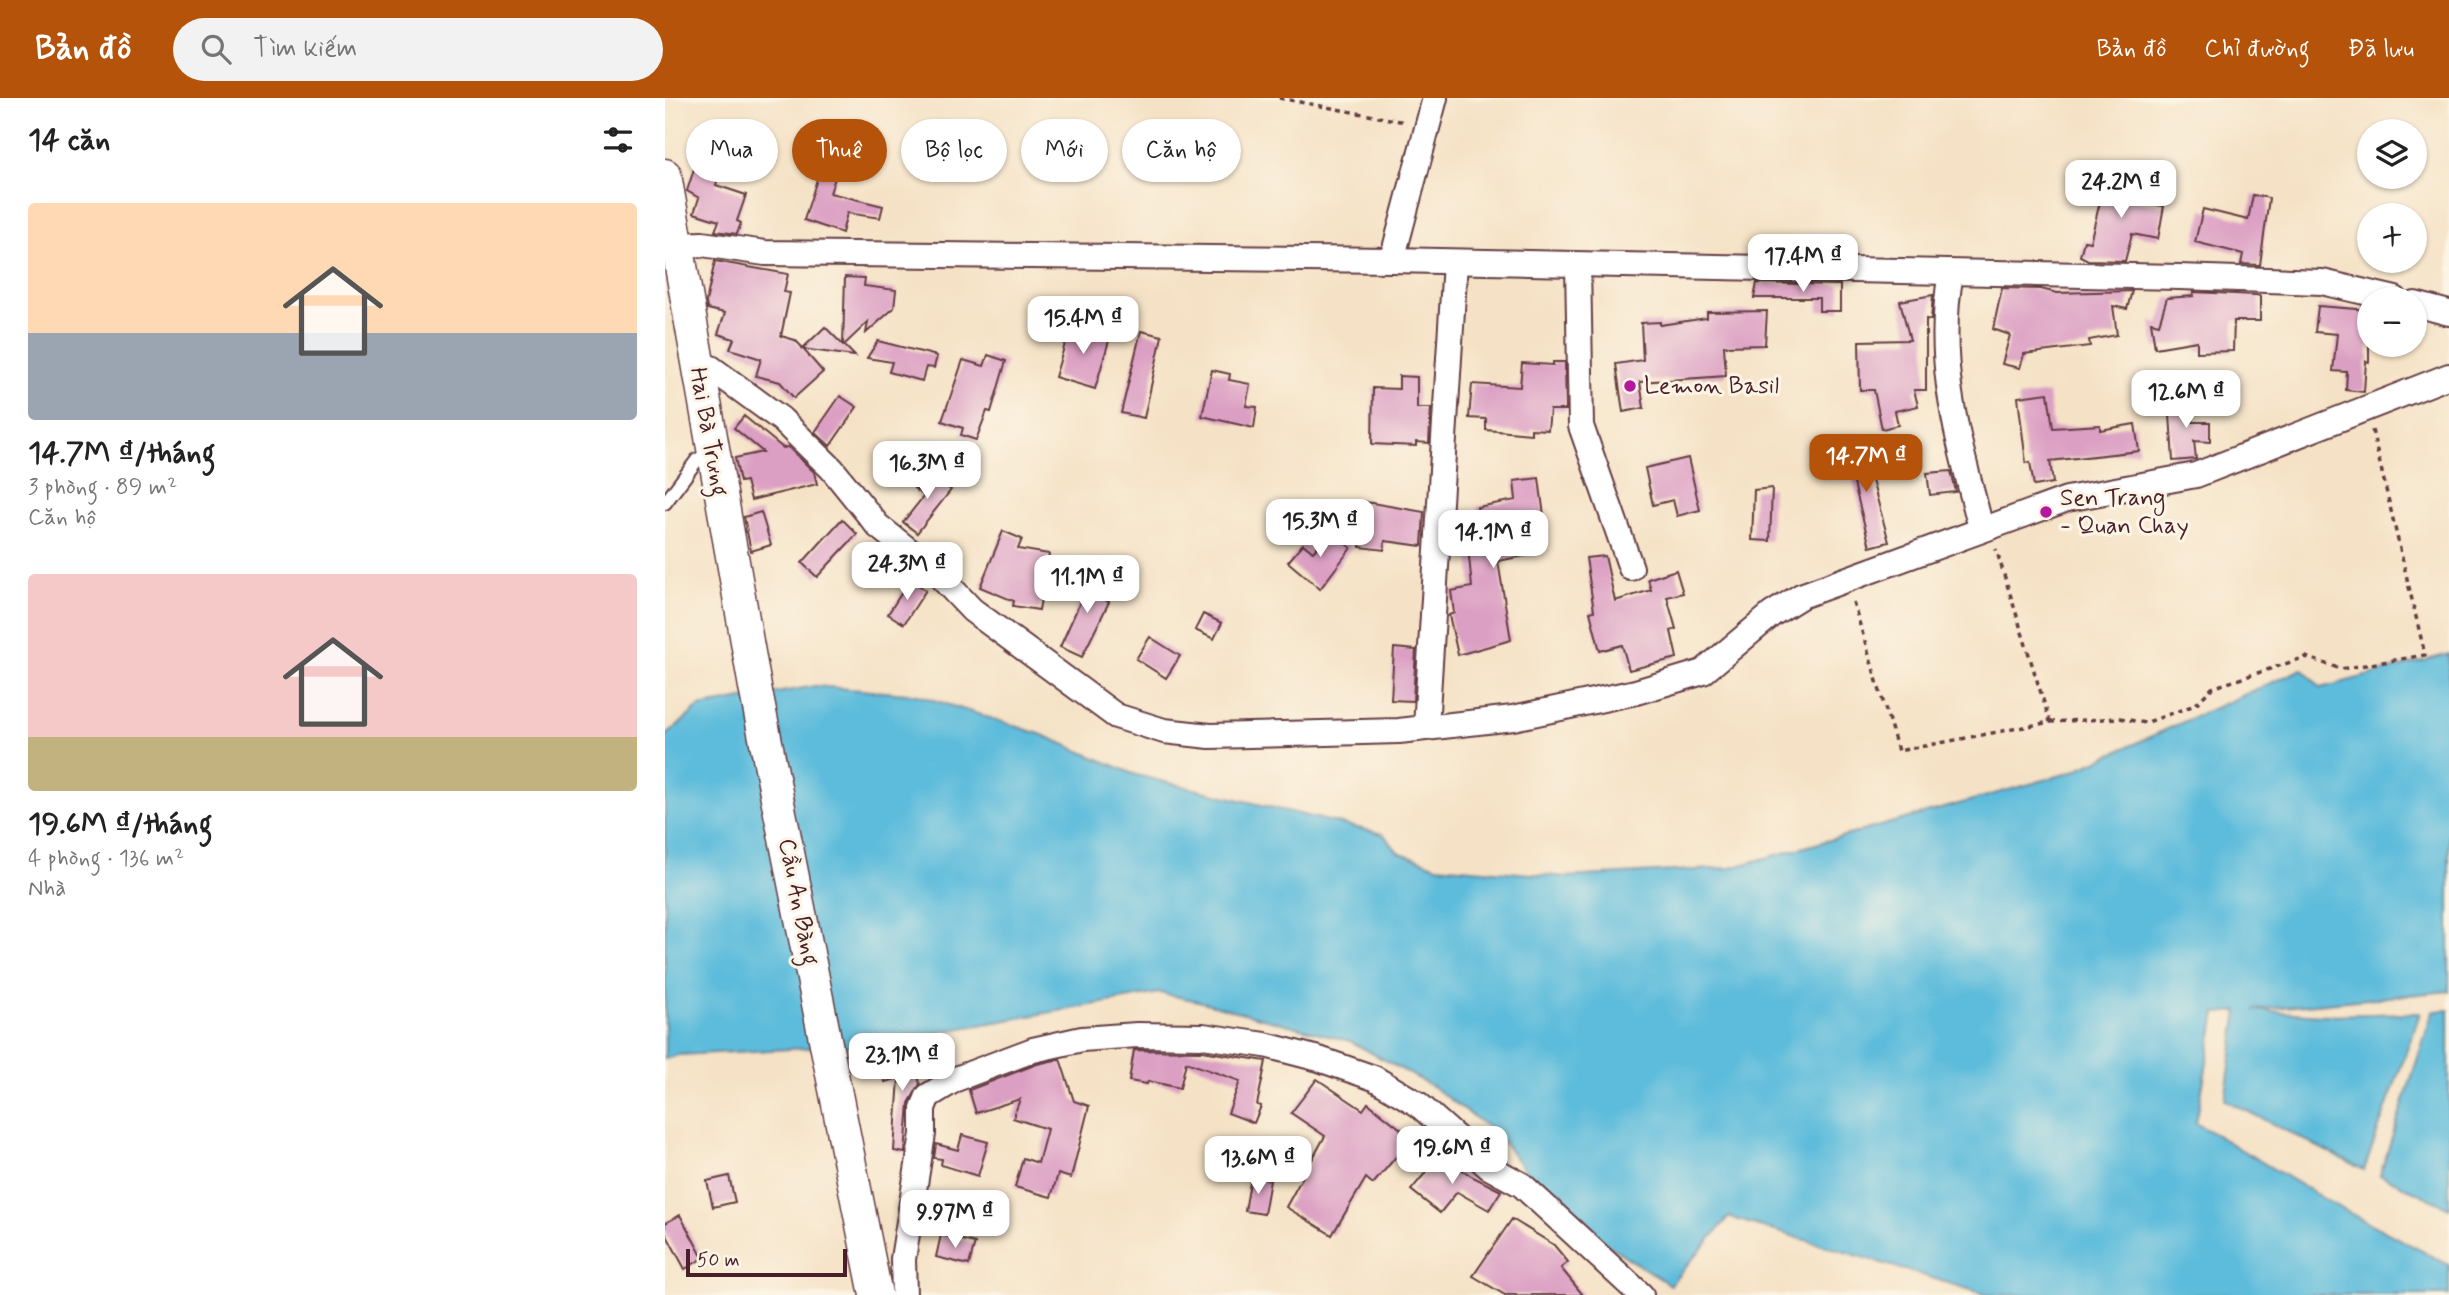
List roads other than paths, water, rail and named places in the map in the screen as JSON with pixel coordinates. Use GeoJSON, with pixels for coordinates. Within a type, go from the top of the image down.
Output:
{"type":"FeatureCollection","features":[{"type":"Feature","properties":{"kind":"street"},"geometry":{"type":"LineString","coordinates":[[1392,260],[1435,98]]}},
{"type":"Feature","properties":{"kind":"street","name":"Hai Bà Trưng"},"geometry":{"type":"LineString","coordinates":[[667,189],[755,687]]}},
{"type":"Feature","properties":{"kind":"street"},"geometry":{"type":"LineString","coordinates":[[679,245],[702,244],[765,253],[1392,260],[2322,282],[2357,290]]}},
{"type":"Feature","properties":{"kind":"street"},"geometry":{"type":"LineString","coordinates":[[1426,727],[1455,262]]}},
{"type":"Feature","properties":{"kind":"street"},"geometry":{"type":"LineString","coordinates":[[1578,265],[1581,426],[1631,568]]}},
{"type":"Feature","properties":{"kind":"street"},"geometry":{"type":"LineString","coordinates":[[1951,273],[1947,322],[1948,396],[1984,527]]}},
{"type":"Feature","properties":{"kind":"street"},"geometry":{"type":"LineString","coordinates":[[2427,307],[2449,313]]}},
{"type":"Feature","properties":{"kind":"street"},"geometry":{"type":"LineString","coordinates":[[696,363],[711,368],[781,419],[832,469],[878,526],[937,573],[972,610],[1116,716],[1164,731],[1210,736],[1426,727],[1513,718],[1636,692],[1703,673],[1772,614],[1801,596],[1984,527],[2067,499],[2196,475],[2449,376]]}},
{"type":"Feature","properties":{"kind":"street","name":"Cầu An Bàng"},"geometry":{"type":"LineString","coordinates":[[755,687],[876,1295]]}},
{"type":"Feature","properties":{"kind":"street"},"geometry":{"type":"LineString","coordinates":[[904,1295],[903,1259],[913,1213],[923,1134],[923,1108],[927,1096],[957,1079],[1033,1050],[1083,1039],[1137,1035],[1203,1036],[1265,1045],[1374,1078],[1418,1104],[1489,1167],[1522,1185],[1641,1295]]}},
{"type":"Feature","properties":{"kind":"lane"},"geometry":{"type":"LineString","coordinates":[[665,503],[697,460],[712,453]]}},
{"type":"Feature","properties":{"kind":"water"},"geometry":{"type":"Polygon","coordinates":[[[2449,654],[2449,991],[2254,1010],[2321,1015],[2420,1013],[2364,1170],[2225,1100],[2238,1011],[2216,1013],[2196,1123],[2336,1206],[2449,1265],[2449,1295],[1988,1295],[1729,1217],[1670,1285],[1588,1232],[1546,1198],[1497,1134],[1432,1086],[1350,1041],[1159,993],[866,1045],[678,1055],[665,1059],[665,737],[699,707],[815,686],[918,695],[1040,734],[1136,775],[1383,834],[1398,852],[1437,866],[1567,877],[1730,868],[2069,773],[2302,669],[2321,688],[2449,654]]]}},
{"type":"Feature","properties":{"kind":"water"},"geometry":{"type":"Polygon","coordinates":[[[2449,1010],[2449,1208],[2380,1175],[2433,1011],[2449,1010]]]}},
{"type":"Feature","properties":{"kind":"place","name":"Lemon Basil"},"geometry":{"type":"Point","coordinates":[1630,386]}},
{"type":"Feature","properties":{"kind":"place","name":"Sen Trang - Quan Chay"},"geometry":{"type":"Point","coordinates":[2046,512]}}]}
